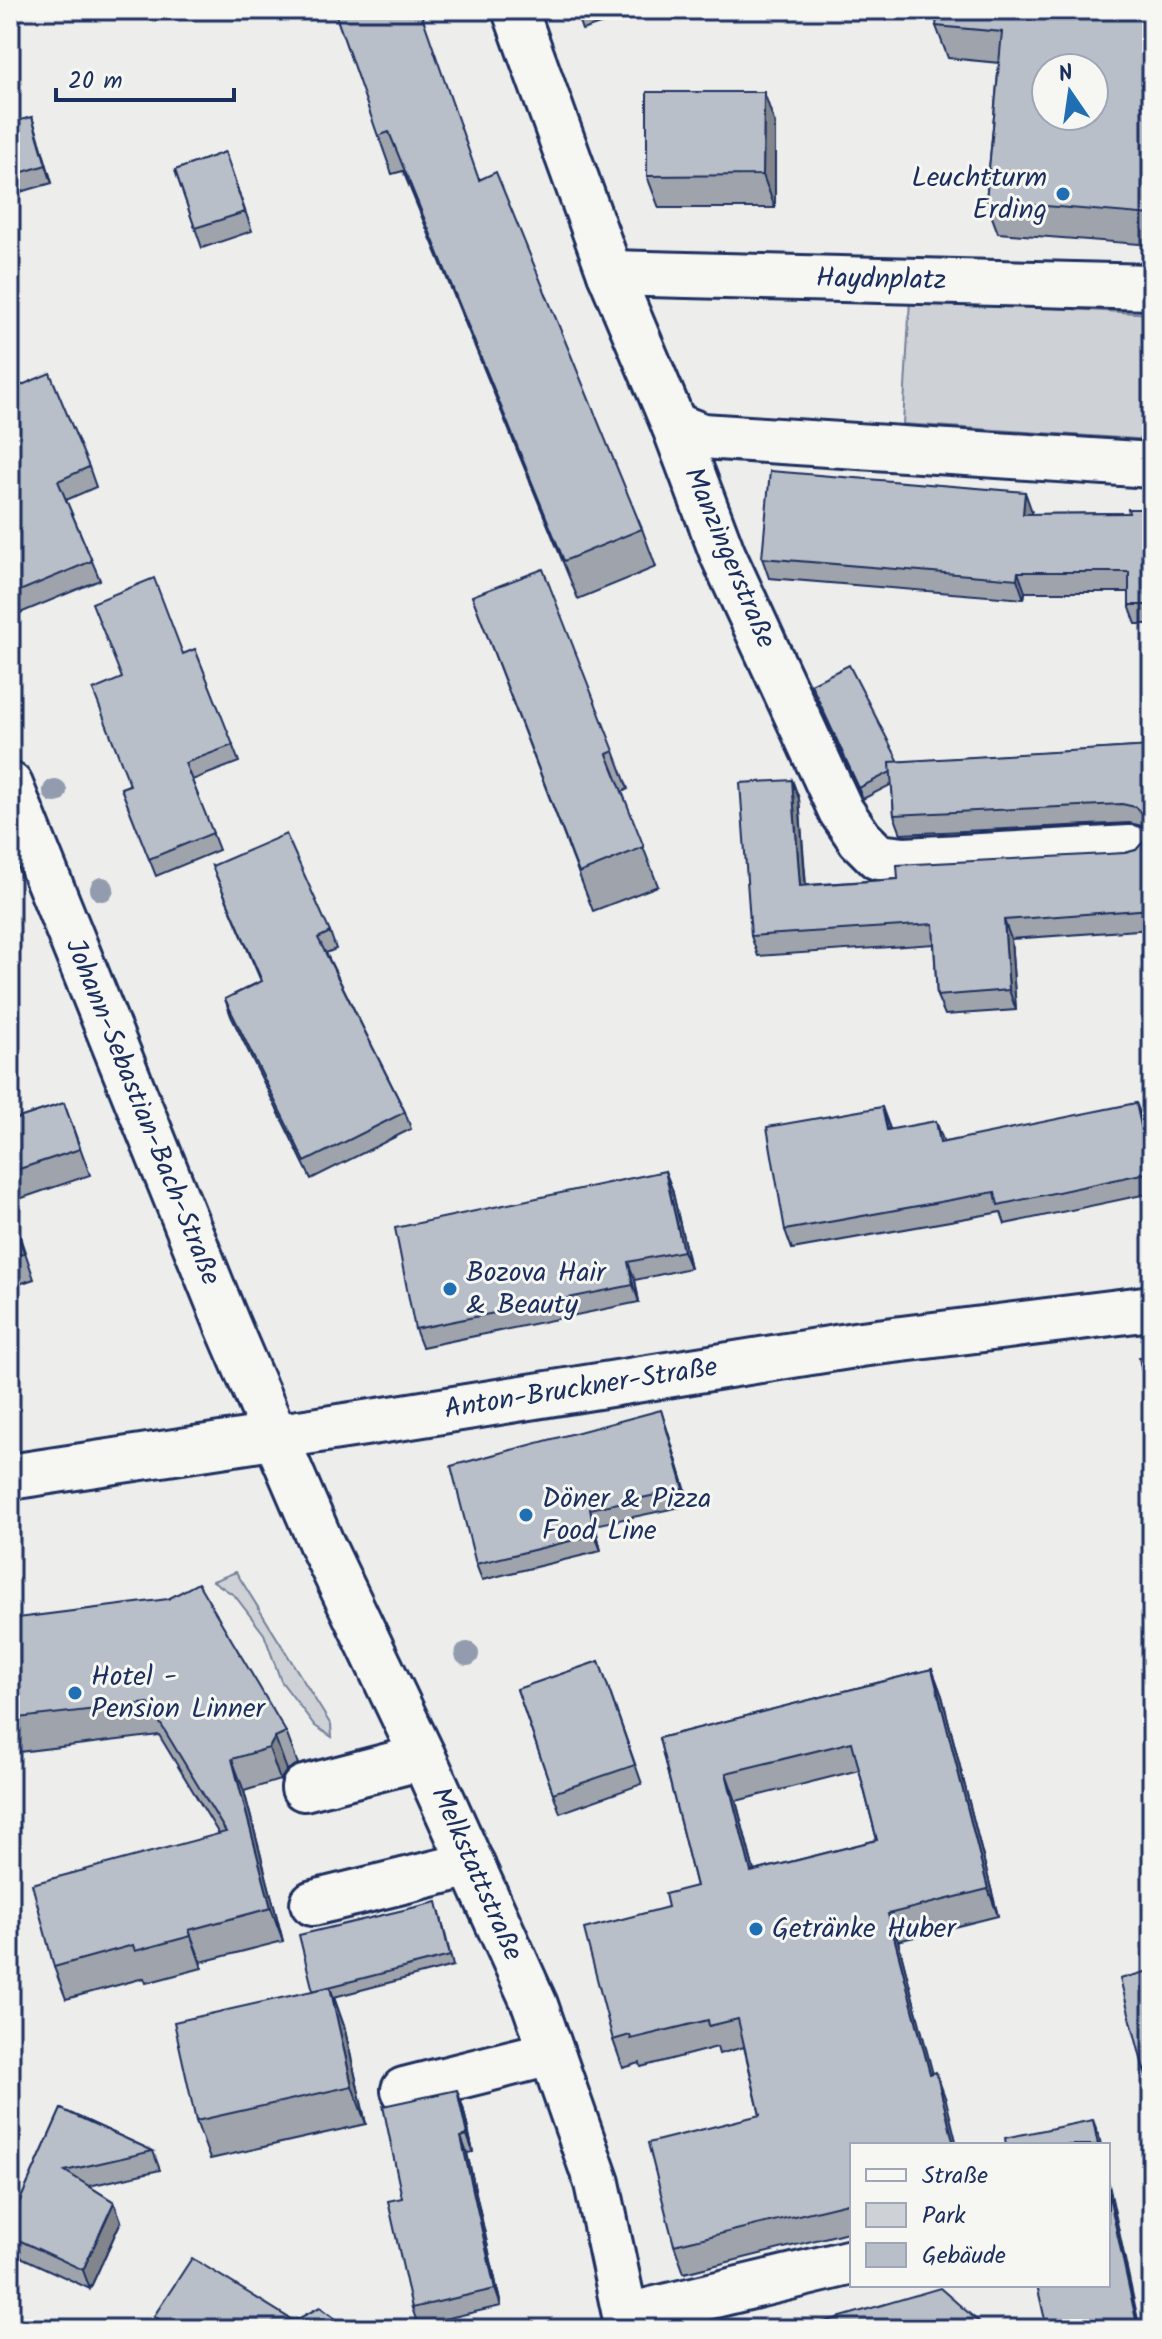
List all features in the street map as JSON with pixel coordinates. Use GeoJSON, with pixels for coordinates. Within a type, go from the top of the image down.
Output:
{"type":"FeatureCollection","features":[{"type":"Feature","properties":{"kind":"street","name":"Manzingerstraße"},"geometry":{"type":"LineString","coordinates":[[515,10],[610,273],[674,425],[723,555],[841,811],[860,839],[878,857],[905,860],[1130,848]]}},
{"type":"Feature","properties":{"kind":"street","name":"Haydnplatz"},"geometry":{"type":"LineString","coordinates":[[610,273],[1152,287]]}},
{"type":"Feature","properties":{"kind":"street"},"geometry":{"type":"LineString","coordinates":[[674,425],[702,436],[1152,465]]}},
{"type":"Feature","properties":{"kind":"street","name":"Johann-Sebastian-Bach-Straße"},"geometry":{"type":"LineString","coordinates":[[10,785],[227,1324],[277,1437]]}},
{"type":"Feature","properties":{"kind":"street","name":"Anton-Bruckner-Straße"},"geometry":{"type":"LineString","coordinates":[[10,1477],[861,1344],[1152,1308]]}},
{"type":"Feature","properties":{"kind":"street","name":"Melkstattstraße"},"geometry":{"type":"LineString","coordinates":[[277,1437],[322,1545],[423,1757],[535,2005],[597,2183],[627,2323]]}},
{"type":"Feature","properties":{"kind":"street"},"geometry":{"type":"LineString","coordinates":[[304,1788],[423,1757]]}},
{"type":"Feature","properties":{"kind":"street"},"geometry":{"type":"LineString","coordinates":[[313,1903],[472,1864]]}},
{"type":"Feature","properties":{"kind":"street"},"geometry":{"type":"LineString","coordinates":[[404,2090],[551,2053]]}},
{"type":"Feature","properties":{"kind":"street"},"geometry":{"type":"LineString","coordinates":[[627,2323],[850,2263]]}},
{"type":"Feature","properties":{"kind":"green space"},"geometry":{"type":"Polygon","coordinates":[[[910,299],[1152,314],[1152,440],[903,424],[910,299]]]}},
{"type":"Feature","properties":{"kind":"green space"},"geometry":{"type":"Polygon","coordinates":[[[236,1572],[331,1725],[332,1737],[315,1726],[281,1681],[264,1634],[235,1596],[213,1581],[236,1572]]]}},
{"type":"Feature","properties":{"kind":"building"},"geometry":{"type":"Polygon","coordinates":[[[334,10],[420,10],[479,180],[496,172],[642,529],[564,561],[389,132],[378,136],[334,10]]]}},
{"type":"Feature","properties":{"kind":"building"},"geometry":{"type":"Polygon","coordinates":[[[938,10],[1152,10],[1152,215],[986,201],[1002,32],[936,26],[938,10]]]}},
{"type":"Feature","properties":{"kind":"building"},"geometry":{"type":"Polygon","coordinates":[[[647,92],[764,92],[763,175],[647,176],[647,92]]]}},
{"type":"Feature","properties":{"kind":"building"},"geometry":{"type":"Polygon","coordinates":[[[32,117],[46,165],[10,176],[10,123],[32,117]]]}},
{"type":"Feature","properties":{"kind":"building"},"geometry":{"type":"Polygon","coordinates":[[[225,152],[245,212],[195,228],[175,170],[225,152]]]}},
{"type":"Feature","properties":{"kind":"building"},"geometry":{"type":"Polygon","coordinates":[[[50,373],[89,467],[58,481],[92,561],[10,595],[10,390],[50,373]]]}},
{"type":"Feature","properties":{"kind":"building"},"geometry":{"type":"Polygon","coordinates":[[[770,471],[1025,492],[1023,514],[1129,513],[1128,509],[1152,509],[1152,605],[1129,605],[1129,572],[1018,572],[1017,579],[762,558],[770,471]]]}},
{"type":"Feature","properties":{"kind":"building"},"geometry":{"type":"Polygon","coordinates":[[[543,569],[614,751],[607,754],[644,847],[579,873],[472,596],[543,569]]]}},
{"type":"Feature","properties":{"kind":"building"},"geometry":{"type":"Polygon","coordinates":[[[154,578],[183,654],[195,649],[233,745],[185,763],[213,833],[149,859],[121,788],[130,785],[93,690],[122,678],[92,603],[154,578]]]}},
{"type":"Feature","properties":{"kind":"building"},"geometry":{"type":"Polygon","coordinates":[[[849,665],[899,762],[890,762],[891,772],[859,788],[811,684],[849,665]]]}},
{"type":"Feature","properties":{"kind":"building"},"geometry":{"type":"Polygon","coordinates":[[[1152,746],[1152,909],[1004,920],[1009,990],[937,996],[933,924],[751,936],[740,783],[792,780],[800,886],[898,879],[897,865],[1125,853],[1136,850],[1145,840],[1148,826],[1143,814],[1135,807],[1122,804],[894,815],[890,762],[1152,746]]]}},
{"type":"Feature","properties":{"kind":"building"},"geometry":{"type":"Polygon","coordinates":[[[286,834],[330,932],[318,938],[405,1112],[305,1162],[225,999],[262,981],[212,866],[286,834]]]}},
{"type":"Feature","properties":{"kind":"building"},"geometry":{"type":"Polygon","coordinates":[[[64,1103],[80,1149],[10,1172],[10,1121],[64,1103]]]}},
{"type":"Feature","properties":{"kind":"building"},"geometry":{"type":"Polygon","coordinates":[[[1136,1103],[1151,1172],[998,1205],[995,1192],[785,1230],[767,1127],[882,1107],[887,1130],[936,1121],[940,1143],[1136,1103]]]}},
{"type":"Feature","properties":{"kind":"building"},"geometry":{"type":"Polygon","coordinates":[[[665,1171],[683,1251],[628,1262],[633,1285],[415,1329],[395,1228],[665,1171]]]}},
{"type":"Feature","properties":{"kind":"building"},"geometry":{"type":"Polygon","coordinates":[[[10,1210],[24,1253],[10,1257],[10,1210]]]}},
{"type":"Feature","properties":{"kind":"building"},"geometry":{"type":"Polygon","coordinates":[[[1152,1356],[1152,1421],[1139,1358],[1152,1356]]]}},
{"type":"Feature","properties":{"kind":"building"},"geometry":{"type":"Polygon","coordinates":[[[661,1410],[684,1489],[590,1509],[595,1535],[476,1564],[451,1466],[661,1410]]]}},
{"type":"Feature","properties":{"kind":"building"},"geometry":{"type":"Polygon","coordinates":[[[198,1583],[286,1732],[275,1737],[269,1748],[232,1759],[271,1908],[189,1930],[191,1936],[135,1951],[133,1945],[54,1967],[32,1884],[226,1832],[148,1703],[10,1719],[10,1619],[168,1599],[198,1583]]]}},
{"type":"Feature","properties":{"kind":"building"},"geometry":{"type":"Polygon","coordinates":[[[599,1661],[635,1765],[553,1793],[517,1689],[599,1661]]]}},
{"type":"Feature","properties":{"kind":"building"},"geometry":{"type":"Polygon","coordinates":[[[932,1669],[988,1889],[888,1914],[930,2074],[936,2072],[954,2143],[850,2143],[850,2202],[674,2245],[648,2143],[760,2115],[738,2019],[709,2026],[708,2020],[631,2039],[630,2035],[613,2040],[584,1929],[668,1907],[665,1894],[696,1886],[659,1738],[932,1669]],[[852,1742],[726,1773],[751,1872],[877,1840],[852,1742]]]}},
{"type":"Feature","properties":{"kind":"building"},"geometry":{"type":"Polygon","coordinates":[[[437,1902],[450,1956],[313,1991],[299,1935],[437,1902]]]}},
{"type":"Feature","properties":{"kind":"building"},"geometry":{"type":"Polygon","coordinates":[[[1152,1970],[1152,2068],[1144,2070],[1120,1979],[1152,1970]]]}},
{"type":"Feature","properties":{"kind":"building"},"geometry":{"type":"Polygon","coordinates":[[[330,1987],[352,2086],[196,2121],[174,2022],[330,1987]]]}},
{"type":"Feature","properties":{"kind":"building"},"geometry":{"type":"Polygon","coordinates":[[[457,2090],[467,2135],[461,2137],[495,2289],[412,2308],[388,2201],[402,2198],[383,2106],[457,2090]]]}},
{"type":"Feature","properties":{"kind":"building"},"geometry":{"type":"Polygon","coordinates":[[[61,2109],[153,2151],[65,2171],[114,2202],[83,2270],[10,2236],[10,2223],[61,2109]]]}},
{"type":"Feature","properties":{"kind":"building"},"geometry":{"type":"Polygon","coordinates":[[[1093,2120],[1098,2143],[1006,2143],[1005,2138],[1093,2120]]]}},
{"type":"Feature","properties":{"kind":"building"},"geometry":{"type":"Polygon","coordinates":[[[1110,2200],[1138,2329],[1047,2329],[1037,2287],[1110,2287],[1110,2200]]]}},
{"type":"Feature","properties":{"kind":"building"},"geometry":{"type":"Polygon","coordinates":[[[192,2258],[294,2321],[320,2307],[349,2329],[175,2329],[154,2316],[192,2258]]]}},
{"type":"Feature","properties":{"kind":"building"},"geometry":{"type":"Polygon","coordinates":[[[940,2288],[987,2329],[800,2329],[940,2288]]]}},
{"type":"Feature","properties":{"kind":"place","name":"Leuchtturm Erding"},"geometry":{"type":"Point","coordinates":[1063,194]}},
{"type":"Feature","properties":{"kind":"place","name":"Bozova Hair & Beauty"},"geometry":{"type":"Point","coordinates":[450,1289]}},
{"type":"Feature","properties":{"kind":"place","name":"Döner & Pizza Food Line"},"geometry":{"type":"Point","coordinates":[526,1515]}},
{"type":"Feature","properties":{"kind":"place","name":"Hotel - Pension Linner"},"geometry":{"type":"Point","coordinates":[75,1693]}},
{"type":"Feature","properties":{"kind":"place","name":"Getränke Huber"},"geometry":{"type":"Point","coordinates":[756,1929]}}]}
